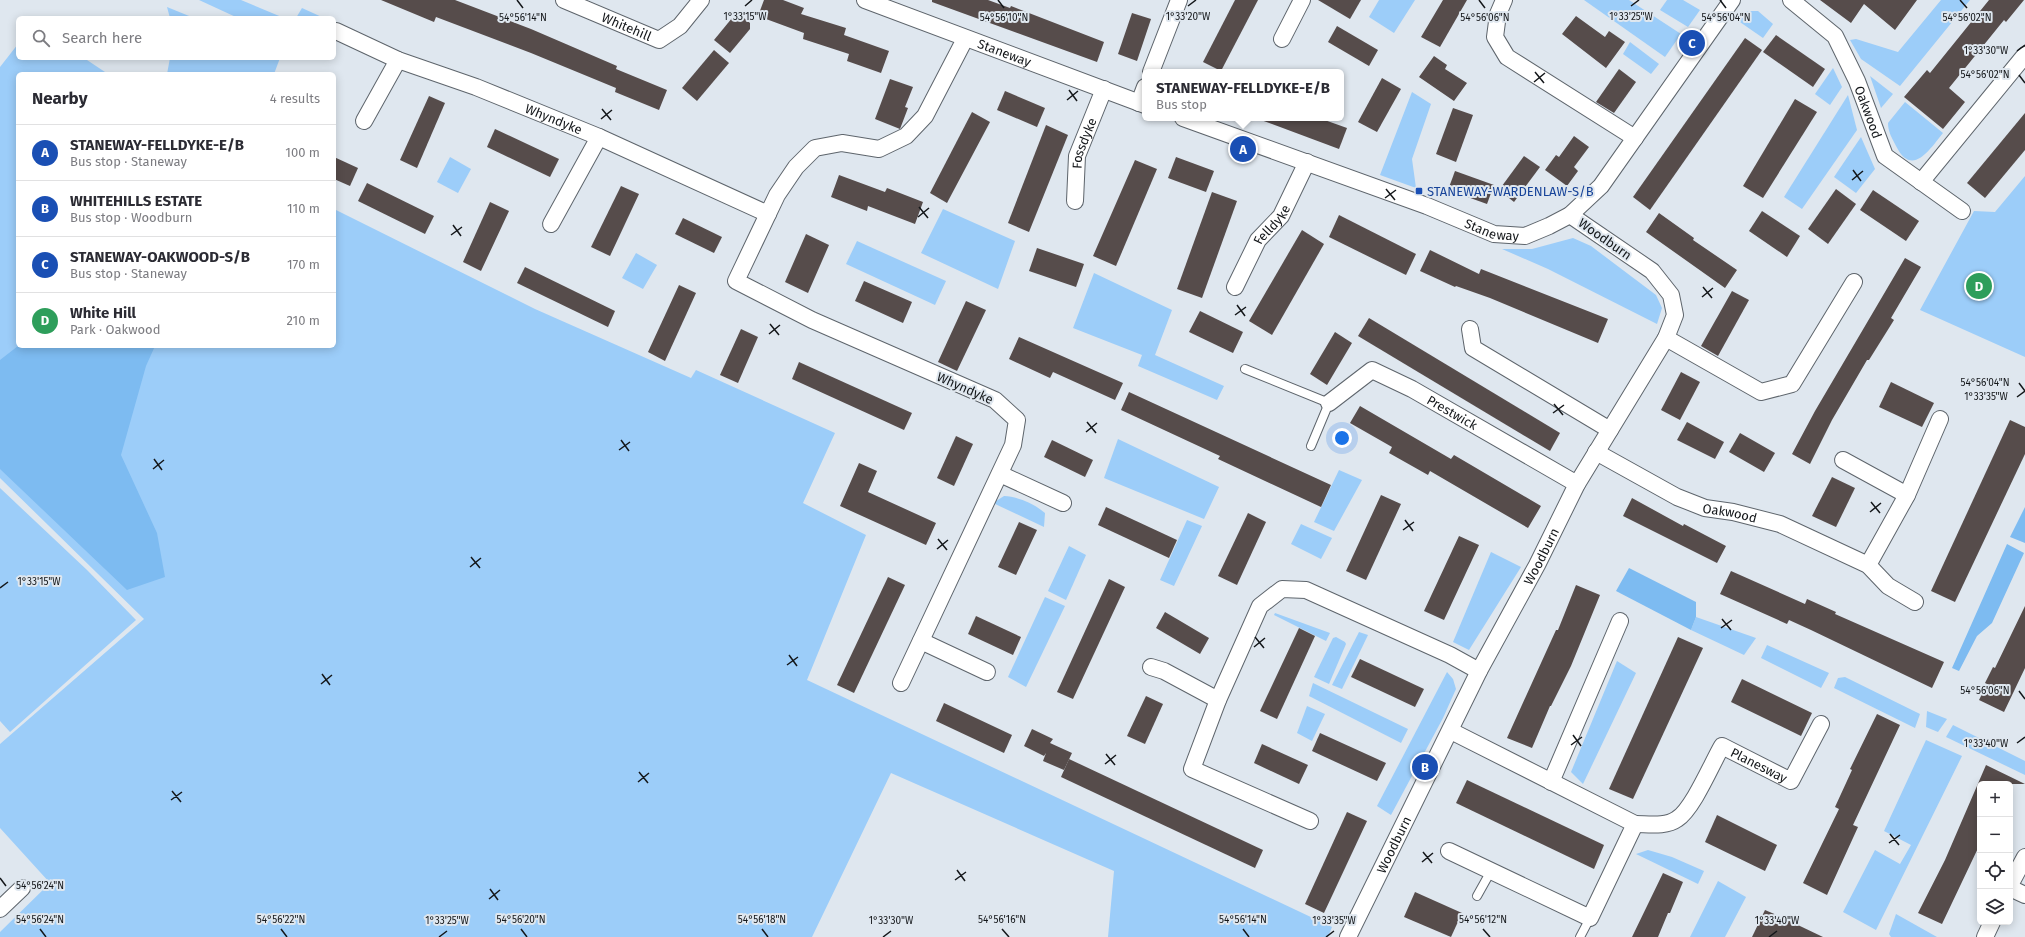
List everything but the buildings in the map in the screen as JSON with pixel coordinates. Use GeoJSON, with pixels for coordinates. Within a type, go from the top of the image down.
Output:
{"type":"FeatureCollection","features":[{"type":"Feature","properties":{"kind":"street","name":"Whitehill"},"geometry":{"type":"LineString","coordinates":[[564,0],[659,40],[680,26],[700,0]]}},
{"type":"Feature","properties":{"kind":"street","name":"Staneway"},"geometry":{"type":"LineString","coordinates":[[865,0],[965,39],[1142,104]]}},
{"type":"Feature","properties":{"kind":"street"},"geometry":{"type":"LineString","coordinates":[[1152,69],[1179,0]]}},
{"type":"Feature","properties":{"kind":"street"},"geometry":{"type":"LineString","coordinates":[[1282,39],[1302,0]]}},
{"type":"Feature","properties":{"kind":"street"},"geometry":{"type":"LineString","coordinates":[[1504,0],[1498,14],[1495,37],[1507,57],[1635,138]]}},
{"type":"Feature","properties":{"kind":"street","name":"Staneway"},"geometry":{"type":"LineString","coordinates":[[1192,121],[1427,206],[1494,234],[1525,236],[1550,226],[1570,214],[1601,186],[1732,0]]}},
{"type":"Feature","properties":{"kind":"street","name":"Oakwood"},"geometry":{"type":"LineString","coordinates":[[1791,0],[1835,36],[1857,81],[1885,156],[1962,211]]}},
{"type":"Feature","properties":{"kind":"street","name":"Whyndyke"},"geometry":{"type":"LineString","coordinates":[[336,31],[398,60],[476,87],[599,137],[768,214]]}},
{"type":"Feature","properties":{"kind":"street","name":"Whyndyke"},"geometry":{"type":"LineString","coordinates":[[902,683],[1013,445],[1017,420],[995,400],[812,320],[736,281],[777,195],[792,173],[815,148],[842,143],[879,149],[906,136],[925,116],[965,39]]}},
{"type":"Feature","properties":{"kind":"street"},"geometry":{"type":"LineString","coordinates":[[1922,182],[2025,55]]}},
{"type":"Feature","properties":{"kind":"street"},"geometry":{"type":"LineString","coordinates":[[364,121],[398,60]]}},
{"type":"Feature","properties":{"kind":"street","name":"Fossdyke"},"geometry":{"type":"LineString","coordinates":[[1075,201],[1077,156],[1104,89]]}},
{"type":"Feature","properties":{"kind":"street"},"geometry":{"type":"LineString","coordinates":[[551,224],[599,137]]}},
{"type":"Feature","properties":{"kind":"street","name":"Felldyke"},"geometry":{"type":"LineString","coordinates":[[1236,287],[1258,240],[1282,216],[1308,162]]}},
{"type":"Feature","properties":{"kind":"street","name":"Woodburn"},"geometry":{"type":"LineString","coordinates":[[1348,937],[1451,731],[1479,671],[1537,565],[1577,484],[1666,338],[1675,315],[1671,295],[1652,272],[1570,214]]}},
{"type":"Feature","properties":{"kind":"street"},"geometry":{"type":"LineString","coordinates":[[1666,338],[1761,392],[1792,384],[1854,282]]}},
{"type":"Feature","properties":{"kind":"street"},"geometry":{"type":"LineString","coordinates":[[1470,329],[1473,348],[1610,430]]}},
{"type":"Feature","properties":{"kind":"street","name":"Prestwick"},"geometry":{"type":"LineString","coordinates":[[1329,403],[1372,370],[1412,389],[1577,484]]}},
{"type":"Feature","properties":{"kind":"street"},"geometry":{"type":"LineString","coordinates":[[1868,565],[1907,495],[1940,420]]}},
{"type":"Feature","properties":{"kind":"street","name":"Oakwood"},"geometry":{"type":"LineString","coordinates":[[1596,452],[1677,497],[1705,508],[1733,512],[1780,524],[1868,565],[1888,586],[1915,602]]}},
{"type":"Feature","properties":{"kind":"street"},"geometry":{"type":"LineString","coordinates":[[1843,460],[1907,495]]}},
{"type":"Feature","properties":{"kind":"street"},"geometry":{"type":"LineString","coordinates":[[1000,474],[1063,503]]}},
{"type":"Feature","properties":{"kind":"street"},"geometry":{"type":"LineString","coordinates":[[1310,821],[1192,769],[1218,700],[1260,606],[1282,589],[1306,590],[1450,655],[1479,671]]}},
{"type":"Feature","properties":{"kind":"street"},"geometry":{"type":"LineString","coordinates":[[1551,782],[1620,621]]}},
{"type":"Feature","properties":{"kind":"street"},"geometry":{"type":"LineString","coordinates":[[921,641],[987,672]]}},
{"type":"Feature","properties":{"kind":"street"},"geometry":{"type":"LineString","coordinates":[[1151,667],[1164,671],[1218,700]]}},
{"type":"Feature","properties":{"kind":"street","name":"Planesway"},"geometry":{"type":"LineString","coordinates":[[1451,731],[1635,824],[1662,824],[1677,820],[1687,809],[1722,746],[1791,781],[1821,724]]}},
{"type":"Feature","properties":{"kind":"street"},"geometry":{"type":"LineString","coordinates":[[1449,851],[1590,918],[1635,824]]}},
{"type":"Feature","properties":{"kind":"street"},"geometry":{"type":"LineString","coordinates":[[2013,879],[2025,857]]}},
{"type":"Feature","properties":{"kind":"street"},"geometry":{"type":"LineString","coordinates":[[0,909],[22,888]]}},
{"type":"Feature","properties":{"kind":"street"},"geometry":{"type":"LineString","coordinates":[[2012,889],[2025,895]]}},
{"type":"Feature","properties":{"kind":"street"},"geometry":{"type":"LineString","coordinates":[[1985,937],[1991,925]]}},
{"type":"Feature","properties":{"kind":"lane"},"geometry":{"type":"LineString","coordinates":[[1245,369],[1329,403],[1311,446]]}},
{"type":"Feature","properties":{"kind":"lane"},"geometry":{"type":"LineString","coordinates":[[1477,896],[1491,871]]}},
{"type":"Feature","properties":{"kind":"lane"},"geometry":{"type":"LineString","coordinates":[[1580,937],[1590,918]]}},
{"type":"Feature","properties":{"kind":"shaded area"},"geometry":{"type":"Polygon","coordinates":[[[199,0],[241,0],[279,16],[234,16],[199,0]]]}},
{"type":"Feature","properties":{"kind":"shaded area"},"geometry":{"type":"Polygon","coordinates":[[[1379,0],[1415,0],[1394,33],[1369,17],[1379,0]]]}},
{"type":"Feature","properties":{"kind":"shaded area"},"geometry":{"type":"Polygon","coordinates":[[[1584,0],[1629,0],[1681,34],[1665,57],[1584,0]]]}},
{"type":"Feature","properties":{"kind":"shaded area"},"geometry":{"type":"Polygon","coordinates":[[[1667,0],[1683,0],[1700,10],[1688,27],[1660,10],[1667,0]]]}},
{"type":"Feature","properties":{"kind":"shaded area"},"geometry":{"type":"Polygon","coordinates":[[[1941,0],[1970,0],[1900,86],[1861,59],[1850,40],[1856,39],[1898,52],[1941,0]]]}},
{"type":"Feature","properties":{"kind":"shaded area"},"geometry":{"type":"Polygon","coordinates":[[[167,7],[189,16],[169,16],[167,7]]]}},
{"type":"Feature","properties":{"kind":"shaded area"},"geometry":{"type":"Polygon","coordinates":[[[302,8],[320,16],[297,16],[302,8]]]}},
{"type":"Feature","properties":{"kind":"shaded area"},"geometry":{"type":"Polygon","coordinates":[[[1746,11],[1758,11],[1773,24],[1763,38],[1737,20],[1746,11]]]}},
{"type":"Feature","properties":{"kind":"shaded area"},"geometry":{"type":"Polygon","coordinates":[[[1630,42],[1659,64],[1651,74],[1623,54],[1630,42]]]}},
{"type":"Feature","properties":{"kind":"shaded area"},"geometry":{"type":"Polygon","coordinates":[[[16,47],[16,60],[87,60],[105,72],[16,72],[16,348],[336,348],[336,210],[535,309],[691,378],[696,370],[835,433],[803,503],[866,535],[807,680],[1332,927],[1328,937],[1108,937],[1114,871],[891,773],[812,937],[0,937],[0,932],[50,883],[0,828],[0,744],[144,619],[0,478],[0,67],[16,47]]]}},
{"type":"Feature","properties":{"kind":"shaded area"},"geometry":{"type":"Polygon","coordinates":[[[170,60],[279,60],[275,72],[167,72],[170,60]]]}},
{"type":"Feature","properties":{"kind":"shaded area"},"geometry":{"type":"Polygon","coordinates":[[[1833,68],[1842,87],[1830,105],[1815,94],[1833,68]]]}},
{"type":"Feature","properties":{"kind":"shaded area"},"geometry":{"type":"Polygon","coordinates":[[[1870,76],[1893,94],[1881,108],[1870,76]]]}},
{"type":"Feature","properties":{"kind":"shaded area"},"geometry":{"type":"Polygon","coordinates":[[[1412,92],[1431,104],[1412,159],[1416,188],[1380,175],[1412,92]]]}},
{"type":"Feature","properties":{"kind":"shaded area"},"geometry":{"type":"Polygon","coordinates":[[[1848,95],[1857,130],[1802,209],[1784,197],[1848,95]]]}},
{"type":"Feature","properties":{"kind":"shaded area"},"geometry":{"type":"Polygon","coordinates":[[[1905,102],[1943,133],[1927,153],[1921,158],[1914,160],[1908,160],[1902,155],[1889,132],[1888,126],[1888,123],[1905,102]]]}},
{"type":"Feature","properties":{"kind":"shaded area"},"geometry":{"type":"Polygon","coordinates":[[[1861,137],[1875,169],[1856,193],[1834,177],[1861,137]]]}},
{"type":"Feature","properties":{"kind":"shaded area"},"geometry":{"type":"Polygon","coordinates":[[[450,157],[471,169],[458,193],[437,182],[450,157]]]}},
{"type":"Feature","properties":{"kind":"shaded area"},"geometry":{"type":"Polygon","coordinates":[[[2025,176],[2025,357],[1920,310],[1974,211],[1995,212],[2025,176]]]}},
{"type":"Feature","properties":{"kind":"shaded area"},"geometry":{"type":"Polygon","coordinates":[[[943,209],[1015,241],[998,289],[921,253],[943,209]]]}},
{"type":"Feature","properties":{"kind":"shaded area"},"geometry":{"type":"Polygon","coordinates":[[[1573,238],[1591,246],[1656,295],[1662,308],[1657,324],[1548,269],[1502,249],[1532,249],[1573,238]]]}},
{"type":"Feature","properties":{"kind":"shaded area"},"geometry":{"type":"Polygon","coordinates":[[[857,241],[946,281],[935,305],[846,264],[857,241]]]}},
{"type":"Feature","properties":{"kind":"shaded area"},"geometry":{"type":"Polygon","coordinates":[[[636,253],[657,265],[643,289],[622,278],[636,253]]]}},
{"type":"Feature","properties":{"kind":"shaded area"},"geometry":{"type":"Polygon","coordinates":[[[1094,273],[1172,310],[1155,355],[1224,386],[1217,400],[1138,366],[1142,355],[1073,328],[1094,273]]]}},
{"type":"Feature","properties":{"kind":"shaded area"},"geometry":{"type":"Polygon","coordinates":[[[16,348],[154,348],[146,366],[121,455],[157,533],[165,577],[127,590],[0,469],[0,360],[16,348]]]}},
{"type":"Feature","properties":{"kind":"shaded area"},"geometry":{"type":"Polygon","coordinates":[[[1118,439],[1219,487],[1204,519],[1104,478],[1118,439]]]}},
{"type":"Feature","properties":{"kind":"shaded area"},"geometry":{"type":"Polygon","coordinates":[[[1339,470],[1362,480],[1334,531],[1314,522],[1339,470]]]}},
{"type":"Feature","properties":{"kind":"shaded area"},"geometry":{"type":"Polygon","coordinates":[[[0,488],[87,570],[136,620],[10,732],[0,721],[0,488]]]}},
{"type":"Feature","properties":{"kind":"shaded area"},"geometry":{"type":"Polygon","coordinates":[[[1004,496],[1020,499],[1031,503],[1040,509],[1045,513],[1044,527],[993,503],[1004,496]]]}},
{"type":"Feature","properties":{"kind":"shaded area"},"geometry":{"type":"Polygon","coordinates":[[[2025,507],[2025,543],[2010,537],[2025,507]]]}},
{"type":"Feature","properties":{"kind":"shaded area"},"geometry":{"type":"Polygon","coordinates":[[[1187,520],[1202,526],[1174,586],[1160,580],[1187,520]]]}},
{"type":"Feature","properties":{"kind":"shaded area"},"geometry":{"type":"Polygon","coordinates":[[[1301,524],[1332,538],[1321,559],[1291,544],[1301,524]]]}},
{"type":"Feature","properties":{"kind":"shaded area"},"geometry":{"type":"Polygon","coordinates":[[[2007,544],[2024,553],[1992,623],[1977,636],[1959,671],[1952,668],[2007,544]]]}},
{"type":"Feature","properties":{"kind":"shaded area"},"geometry":{"type":"Polygon","coordinates":[[[1069,546],[1086,555],[1066,600],[1048,591],[1069,546]]]}},
{"type":"Feature","properties":{"kind":"shaded area"},"geometry":{"type":"Polygon","coordinates":[[[1491,552],[1521,567],[1469,650],[1453,642],[1491,552]]]}},
{"type":"Feature","properties":{"kind":"shaded area"},"geometry":{"type":"Polygon","coordinates":[[[1629,568],[1696,602],[1696,617],[1691,630],[1616,591],[1629,568]]]}},
{"type":"Feature","properties":{"kind":"shaded area"},"geometry":{"type":"Polygon","coordinates":[[[1045,597],[1065,606],[1026,687],[1008,677],[1045,597]]]}},
{"type":"Feature","properties":{"kind":"shaded area"},"geometry":{"type":"Polygon","coordinates":[[[1275,613],[1330,633],[1326,641],[1274,615],[1275,613]]]}},
{"type":"Feature","properties":{"kind":"shaded area"},"geometry":{"type":"Polygon","coordinates":[[[1696,617],[1756,638],[1744,655],[1691,630],[1696,617]]]}},
{"type":"Feature","properties":{"kind":"shaded area"},"geometry":{"type":"Polygon","coordinates":[[[1359,632],[1368,635],[1342,689],[1332,685],[1359,632]]]}},
{"type":"Feature","properties":{"kind":"shaded area"},"geometry":{"type":"Polygon","coordinates":[[[1336,637],[1346,644],[1329,684],[1314,677],[1333,638],[1336,637]]]}},
{"type":"Feature","properties":{"kind":"shaded area"},"geometry":{"type":"Polygon","coordinates":[[[1767,645],[1829,673],[1821,688],[1761,658],[1767,645]]]}},
{"type":"Feature","properties":{"kind":"shaded area"},"geometry":{"type":"Polygon","coordinates":[[[1617,661],[1636,673],[1583,784],[1571,772],[1617,661]]]}},
{"type":"Feature","properties":{"kind":"shaded area"},"geometry":{"type":"Polygon","coordinates":[[[1447,672],[1453,679],[1456,689],[1443,718],[1391,815],[1377,806],[1447,672]]]}},
{"type":"Feature","properties":{"kind":"shaded area"},"geometry":{"type":"Polygon","coordinates":[[[1845,677],[1920,714],[1915,728],[1834,688],[1838,678],[1845,677]]]}},
{"type":"Feature","properties":{"kind":"shaded area"},"geometry":{"type":"Polygon","coordinates":[[[1313,683],[1408,729],[1401,743],[1309,696],[1313,683]]]}},
{"type":"Feature","properties":{"kind":"shaded area"},"geometry":{"type":"Polygon","coordinates":[[[1307,706],[1325,714],[1312,741],[1297,733],[1307,706]]]}},
{"type":"Feature","properties":{"kind":"shaded area"},"geometry":{"type":"Polygon","coordinates":[[[1927,711],[1947,719],[1938,732],[1926,727],[1927,711]]]}},
{"type":"Feature","properties":{"kind":"shaded area"},"geometry":{"type":"Polygon","coordinates":[[[1953,725],[2025,761],[2025,775],[1946,737],[1953,725]]]}},
{"type":"Feature","properties":{"kind":"shaded area"},"geometry":{"type":"Polygon","coordinates":[[[1926,740],[1962,756],[1876,930],[1843,912],[1875,850],[1900,864],[1911,845],[1884,831],[1926,740]]]}},
{"type":"Feature","properties":{"kind":"shaded area"},"geometry":{"type":"Polygon","coordinates":[[[1648,850],[1672,857],[1704,871],[1698,884],[1636,854],[1648,850]]]}},
{"type":"Feature","properties":{"kind":"shaded area"},"geometry":{"type":"Polygon","coordinates":[[[1718,881],[1746,897],[1725,937],[1690,937],[1718,881]]]}},
{"type":"Feature","properties":{"kind":"shaded area"},"geometry":{"type":"Polygon","coordinates":[[[1896,914],[1937,937],[1891,937],[1889,934],[1896,914]]]}},
{"type":"Feature","properties":{"kind":"place","name":"STANEWAY-OAKWOOD-S/B"},"geometry":{"type":"Point","coordinates":[1692,43]}},
{"type":"Feature","properties":{"kind":"place","name":"STANEWAY-FELLDYKE-E/B"},"geometry":{"type":"Point","coordinates":[1243,149]}},
{"type":"Feature","properties":{"kind":"place","name":"STANEWAY-WARDENLAW-S/B"},"geometry":{"type":"Point","coordinates":[1419,191]}},
{"type":"Feature","properties":{"kind":"place","name":"White Hill"},"geometry":{"type":"Point","coordinates":[1979,286]}},
{"type":"Feature","properties":{"kind":"place","name":"WHITEHILLS ESTATE"},"geometry":{"type":"Point","coordinates":[1425,767]}}]}
